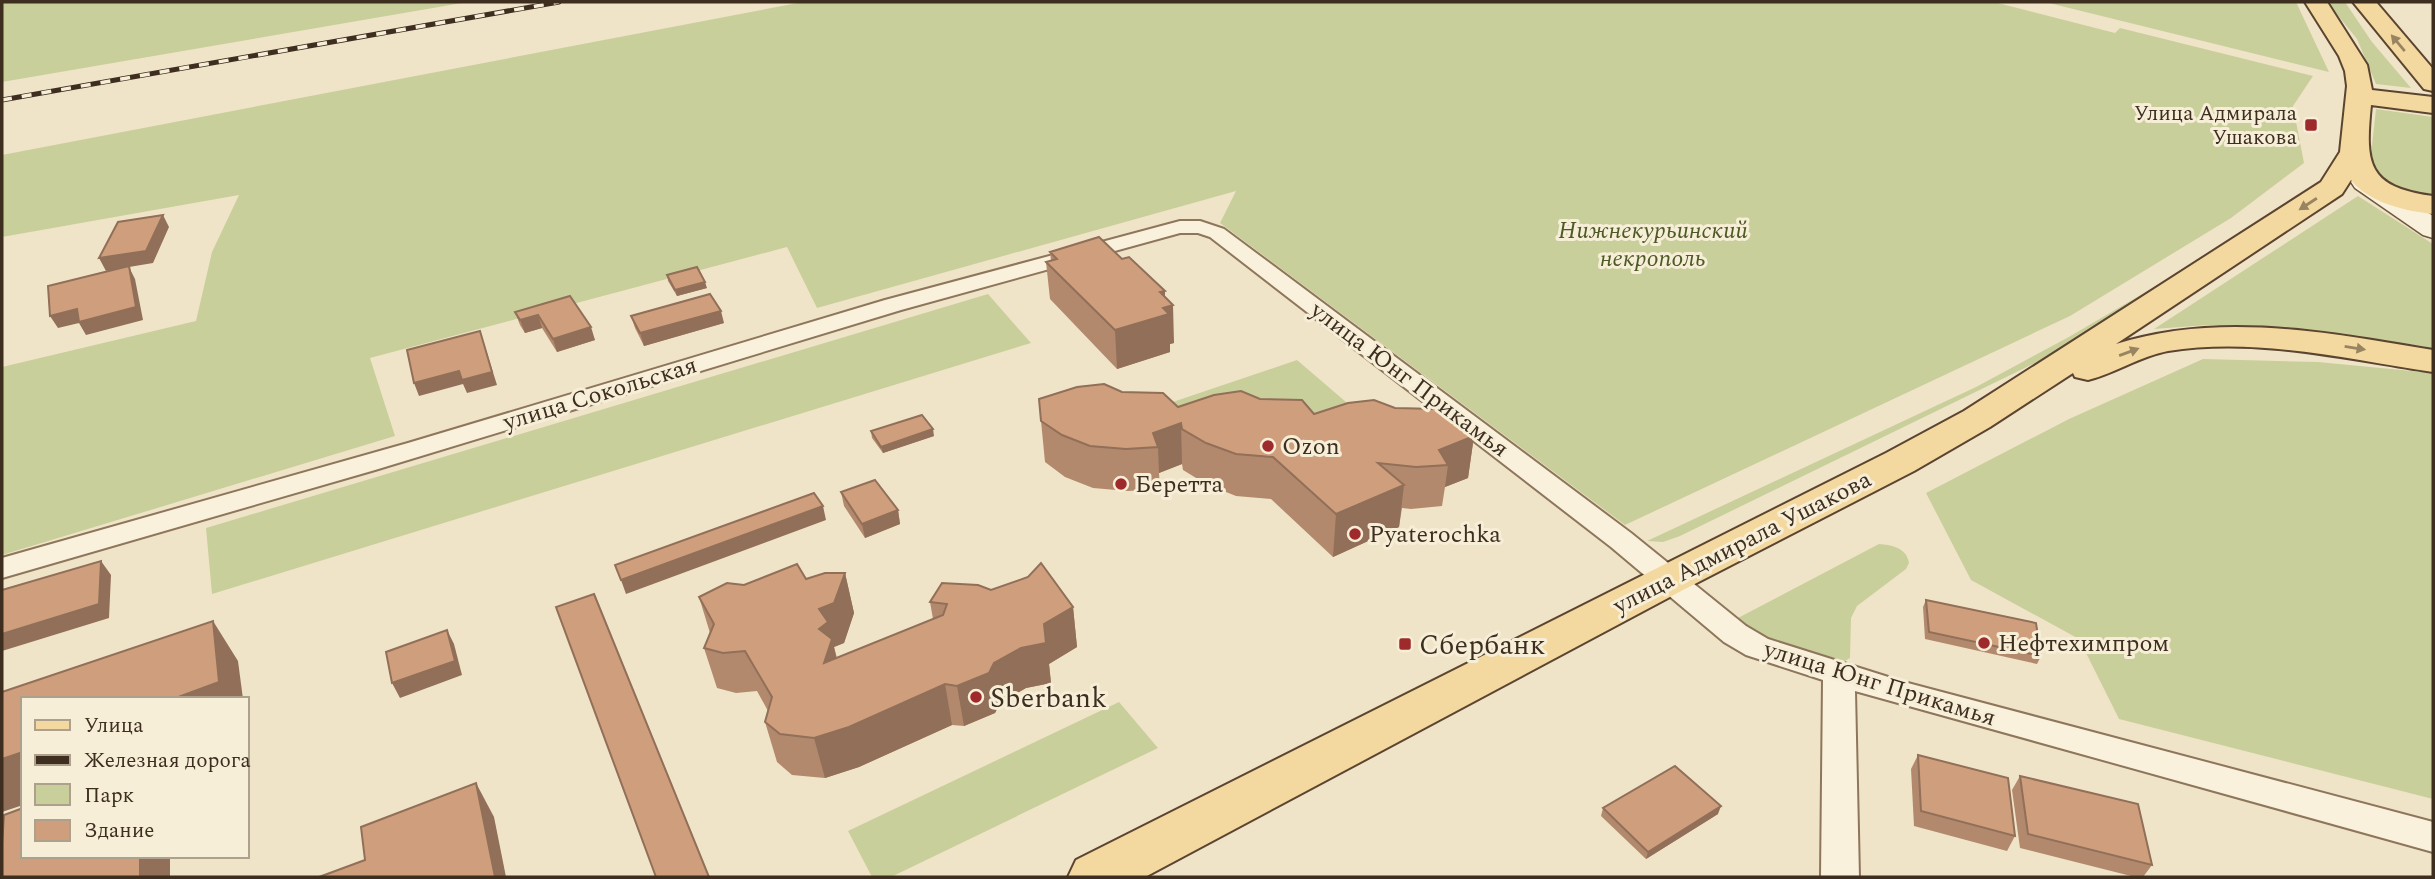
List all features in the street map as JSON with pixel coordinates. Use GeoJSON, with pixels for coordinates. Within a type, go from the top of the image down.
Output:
{"type":"FeatureCollection","features":[{"type":"Feature","properties":{"kind":"main road"},"geometry":{"type":"LineString","coordinates":[[2316,2],[2357,71],[2359,168]]}},
{"type":"Feature","properties":{"kind":"main road"},"geometry":{"type":"LineString","coordinates":[[2364,2],[2433,84]]}},
{"type":"Feature","properties":{"kind":"main road"},"geometry":{"type":"LineString","coordinates":[[2359,96],[2433,104]]}},
{"type":"Feature","properties":{"kind":"main road"},"geometry":{"type":"LineString","coordinates":[[2359,168],[2394,196],[2433,205]]}},
{"type":"Feature","properties":{"kind":"main road"},"geometry":{"type":"LineString","coordinates":[[2359,168],[2433,229]]}},
{"type":"Feature","properties":{"kind":"main road","name":"улица Адмирала Ушакова"},"geometry":{"type":"LineString","coordinates":[[1095,877],[1668,579],[1900,462],[1978,419],[2359,168]]}},
{"type":"Feature","properties":{"kind":"main road"},"geometry":{"type":"LineString","coordinates":[[1978,419],[2133,349],[2174,341],[2220,337],[2270,338],[2323,343],[2433,361]]}},
{"type":"Feature","properties":{"kind":"street","name":"улица Сокольская"},"geometry":{"type":"LineString","coordinates":[[2,568],[414,450],[899,302],[1181,227],[1200,228]]}},
{"type":"Feature","properties":{"kind":"street","name":"улица Юнг Прикамья"},"geometry":{"type":"LineString","coordinates":[[1200,228],[1217,233],[1573,502],[1735,634],[1781,656],[1839,675],[2433,837]]}},
{"type":"Feature","properties":{"kind":"street"},"geometry":{"type":"LineString","coordinates":[[1839,675],[1840,877]]}},
{"type":"Feature","properties":{"kind":"green space"},"geometry":{"type":"Polygon","coordinates":[[[2,2],[468,2],[2,82],[2,2]]]}},
{"type":"Feature","properties":{"kind":"green space","name":"Нижнекурьинский некрополь"},"geometry":{"type":"Polygon","coordinates":[[[803,2],[1994,2],[2115,33],[2120,28],[2313,76],[2293,106],[2304,163],[2231,218],[2070,316],[1625,525],[1220,223],[1236,191],[817,308],[787,247],[370,358],[395,436],[2,555],[2,367],[196,321],[212,252],[239,195],[2,237],[2,155],[803,2]]]}},
{"type":"Feature","properties":{"kind":"green space"},"geometry":{"type":"Polygon","coordinates":[[[2046,2],[2296,2],[2329,72],[2057,5],[2046,2]]]}},
{"type":"Feature","properties":{"kind":"green space"},"geometry":{"type":"Polygon","coordinates":[[[2327,2],[2345,2],[2372,42],[2411,88],[2376,84],[2357,39],[2327,2]]]}},
{"type":"Feature","properties":{"kind":"green space"},"geometry":{"type":"Polygon","coordinates":[[[2376,109],[2433,117],[2433,199],[2396,191],[2370,163],[2376,109]]]}},
{"type":"Feature","properties":{"kind":"green space"},"geometry":{"type":"Polygon","coordinates":[[[2358,196],[2433,244],[2433,351],[2289,327],[2208,325],[2154,329],[2358,196]]]}},
{"type":"Feature","properties":{"kind":"green space"},"geometry":{"type":"Polygon","coordinates":[[[2238,238],[2076,343],[1680,536],[1663,542],[1647,541],[1976,387],[2067,338],[2238,238]]]}},
{"type":"Feature","properties":{"kind":"green space"},"geometry":{"type":"Polygon","coordinates":[[[988,294],[1031,343],[212,594],[206,528],[988,294]]]}},
{"type":"Feature","properties":{"kind":"green space"},"geometry":{"type":"Polygon","coordinates":[[[2203,359],[2318,362],[2433,373],[2433,799],[2119,719],[2079,639],[1971,580],[1926,493],[2069,419],[2203,359]]]}},
{"type":"Feature","properties":{"kind":"green space"},"geometry":{"type":"Polygon","coordinates":[[[1297,360],[1360,414],[1155,408],[1297,360]]]}},
{"type":"Feature","properties":{"kind":"green space"},"geometry":{"type":"Polygon","coordinates":[[[1879,544],[1894,546],[1902,551],[1909,563],[1906,569],[1857,606],[1851,618],[1850,658],[1845,661],[1803,654],[1758,634],[1736,619],[1879,544]]]}},
{"type":"Feature","properties":{"kind":"green space"},"geometry":{"type":"Polygon","coordinates":[[[1119,702],[1158,748],[891,877],[872,877],[848,831],[1119,702]]]}},
{"type":"Feature","properties":{"kind":"building"},"geometry":{"type":"Polygon","coordinates":[[[163,215],[146,251],[99,258],[118,222],[163,215]]]}},
{"type":"Feature","properties":{"kind":"building"},"geometry":{"type":"Polygon","coordinates":[[[1099,237],[1122,259],[1129,257],[1165,291],[1160,292],[1173,305],[1163,308],[1169,314],[1115,330],[1046,262],[1057,259],[1050,252],[1099,237]]]}},
{"type":"Feature","properties":{"kind":"building"},"geometry":{"type":"Polygon","coordinates":[[[129,266],[136,307],[79,322],[77,309],[50,316],[48,286],[129,266]]]}},
{"type":"Feature","properties":{"kind":"building"},"geometry":{"type":"Polygon","coordinates":[[[697,267],[705,282],[675,290],[667,275],[697,267]]]}},
{"type":"Feature","properties":{"kind":"building"},"geometry":{"type":"Polygon","coordinates":[[[710,294],[721,311],[640,333],[631,316],[710,294]]]}},
{"type":"Feature","properties":{"kind":"building"},"geometry":{"type":"Polygon","coordinates":[[[570,296],[591,327],[553,339],[538,315],[520,320],[515,312],[570,296]]]}},
{"type":"Feature","properties":{"kind":"building"},"geometry":{"type":"Polygon","coordinates":[[[480,331],[492,372],[462,380],[459,371],[414,383],[407,350],[480,331]]]}},
{"type":"Feature","properties":{"kind":"building"},"geometry":{"type":"Polygon","coordinates":[[[1104,384],[1122,392],[1163,393],[1178,407],[1214,395],[1241,391],[1260,399],[1302,400],[1314,414],[1348,403],[1374,400],[1395,408],[1438,409],[1474,436],[1439,450],[1448,465],[1416,467],[1378,463],[1404,485],[1336,514],[1273,457],[1236,454],[1206,443],[1182,429],[1181,423],[1153,433],[1158,447],[1126,449],[1090,446],[1062,435],[1041,421],[1039,399],[1077,387],[1104,384]]]}},
{"type":"Feature","properties":{"kind":"building"},"geometry":{"type":"Polygon","coordinates":[[[922,415],[933,429],[881,447],[871,431],[922,415]]]}},
{"type":"Feature","properties":{"kind":"building"},"geometry":{"type":"Polygon","coordinates":[[[875,480],[898,510],[862,524],[841,492],[875,480]]]}},
{"type":"Feature","properties":{"kind":"building"},"geometry":{"type":"Polygon","coordinates":[[[814,493],[823,506],[621,580],[615,565],[814,493]]]}},
{"type":"Feature","properties":{"kind":"building"},"geometry":{"type":"Polygon","coordinates":[[[101,561],[99,604],[2,634],[2,590],[101,561]]]}},
{"type":"Feature","properties":{"kind":"building"},"geometry":{"type":"Polygon","coordinates":[[[1041,563],[1073,607],[1044,624],[1046,643],[1021,648],[994,663],[989,673],[957,686],[945,684],[849,727],[814,738],[780,734],[765,722],[772,697],[745,651],[723,653],[704,648],[714,624],[699,597],[727,583],[744,585],[797,564],[806,579],[825,573],[845,573],[834,603],[819,609],[828,622],[819,629],[832,639],[824,663],[943,615],[947,604],[930,602],[942,583],[978,585],[991,590],[1028,577],[1041,563]]]}},
{"type":"Feature","properties":{"kind":"building"},"geometry":{"type":"Polygon","coordinates":[[[594,594],[709,877],[656,877],[556,607],[594,594]]]}},
{"type":"Feature","properties":{"kind":"building"},"geometry":{"type":"Polygon","coordinates":[[[1926,600],[2036,623],[2041,656],[1929,632],[1926,600]]]}},
{"type":"Feature","properties":{"kind":"building"},"geometry":{"type":"Polygon","coordinates":[[[213,621],[219,682],[178,697],[21,697],[21,753],[2,759],[2,692],[213,621]]]}},
{"type":"Feature","properties":{"kind":"building"},"geometry":{"type":"Polygon","coordinates":[[[447,630],[455,661],[392,683],[386,652],[447,630]]]}},
{"type":"Feature","properties":{"kind":"building"},"geometry":{"type":"Polygon","coordinates":[[[1918,755],[2008,778],[2015,836],[1921,811],[1918,755]]]}},
{"type":"Feature","properties":{"kind":"building"},"geometry":{"type":"Polygon","coordinates":[[[1675,766],[1721,806],[1648,852],[1603,808],[1675,766]]]}},
{"type":"Feature","properties":{"kind":"building"},"geometry":{"type":"Polygon","coordinates":[[[2020,776],[2138,804],[2152,865],[2028,834],[2020,776]]]}},
{"type":"Feature","properties":{"kind":"building"},"geometry":{"type":"Polygon","coordinates":[[[476,783],[495,877],[319,877],[365,860],[361,827],[476,783]]]}},
{"type":"Feature","properties":{"kind":"building"},"geometry":{"type":"Polygon","coordinates":[[[21,809],[21,858],[140,858],[140,877],[2,877],[4,815],[21,809]]]}},
{"type":"Feature","properties":{"kind":"railway"},"geometry":{"type":"LineString","coordinates":[[2,100],[559,2]]}},
{"type":"Feature","properties":{"kind":"place","name":"Улица Адмирала Ушакова"},"geometry":{"type":"Point","coordinates":[2311,125]}},
{"type":"Feature","properties":{"kind":"place","name":"Ozon"},"geometry":{"type":"Point","coordinates":[1268,446]}},
{"type":"Feature","properties":{"kind":"place","name":"Беретта"},"geometry":{"type":"Point","coordinates":[1121,484]}},
{"type":"Feature","properties":{"kind":"place","name":"Pyaterochka"},"geometry":{"type":"Point","coordinates":[1355,534]}},
{"type":"Feature","properties":{"kind":"place","name":"Нефтехимпром"},"geometry":{"type":"Point","coordinates":[1984,643]}},
{"type":"Feature","properties":{"kind":"place","name":"Сбербанк"},"geometry":{"type":"Point","coordinates":[1405,644]}},
{"type":"Feature","properties":{"kind":"place","name":"Sberbank"},"geometry":{"type":"Point","coordinates":[976,697]}}]}
